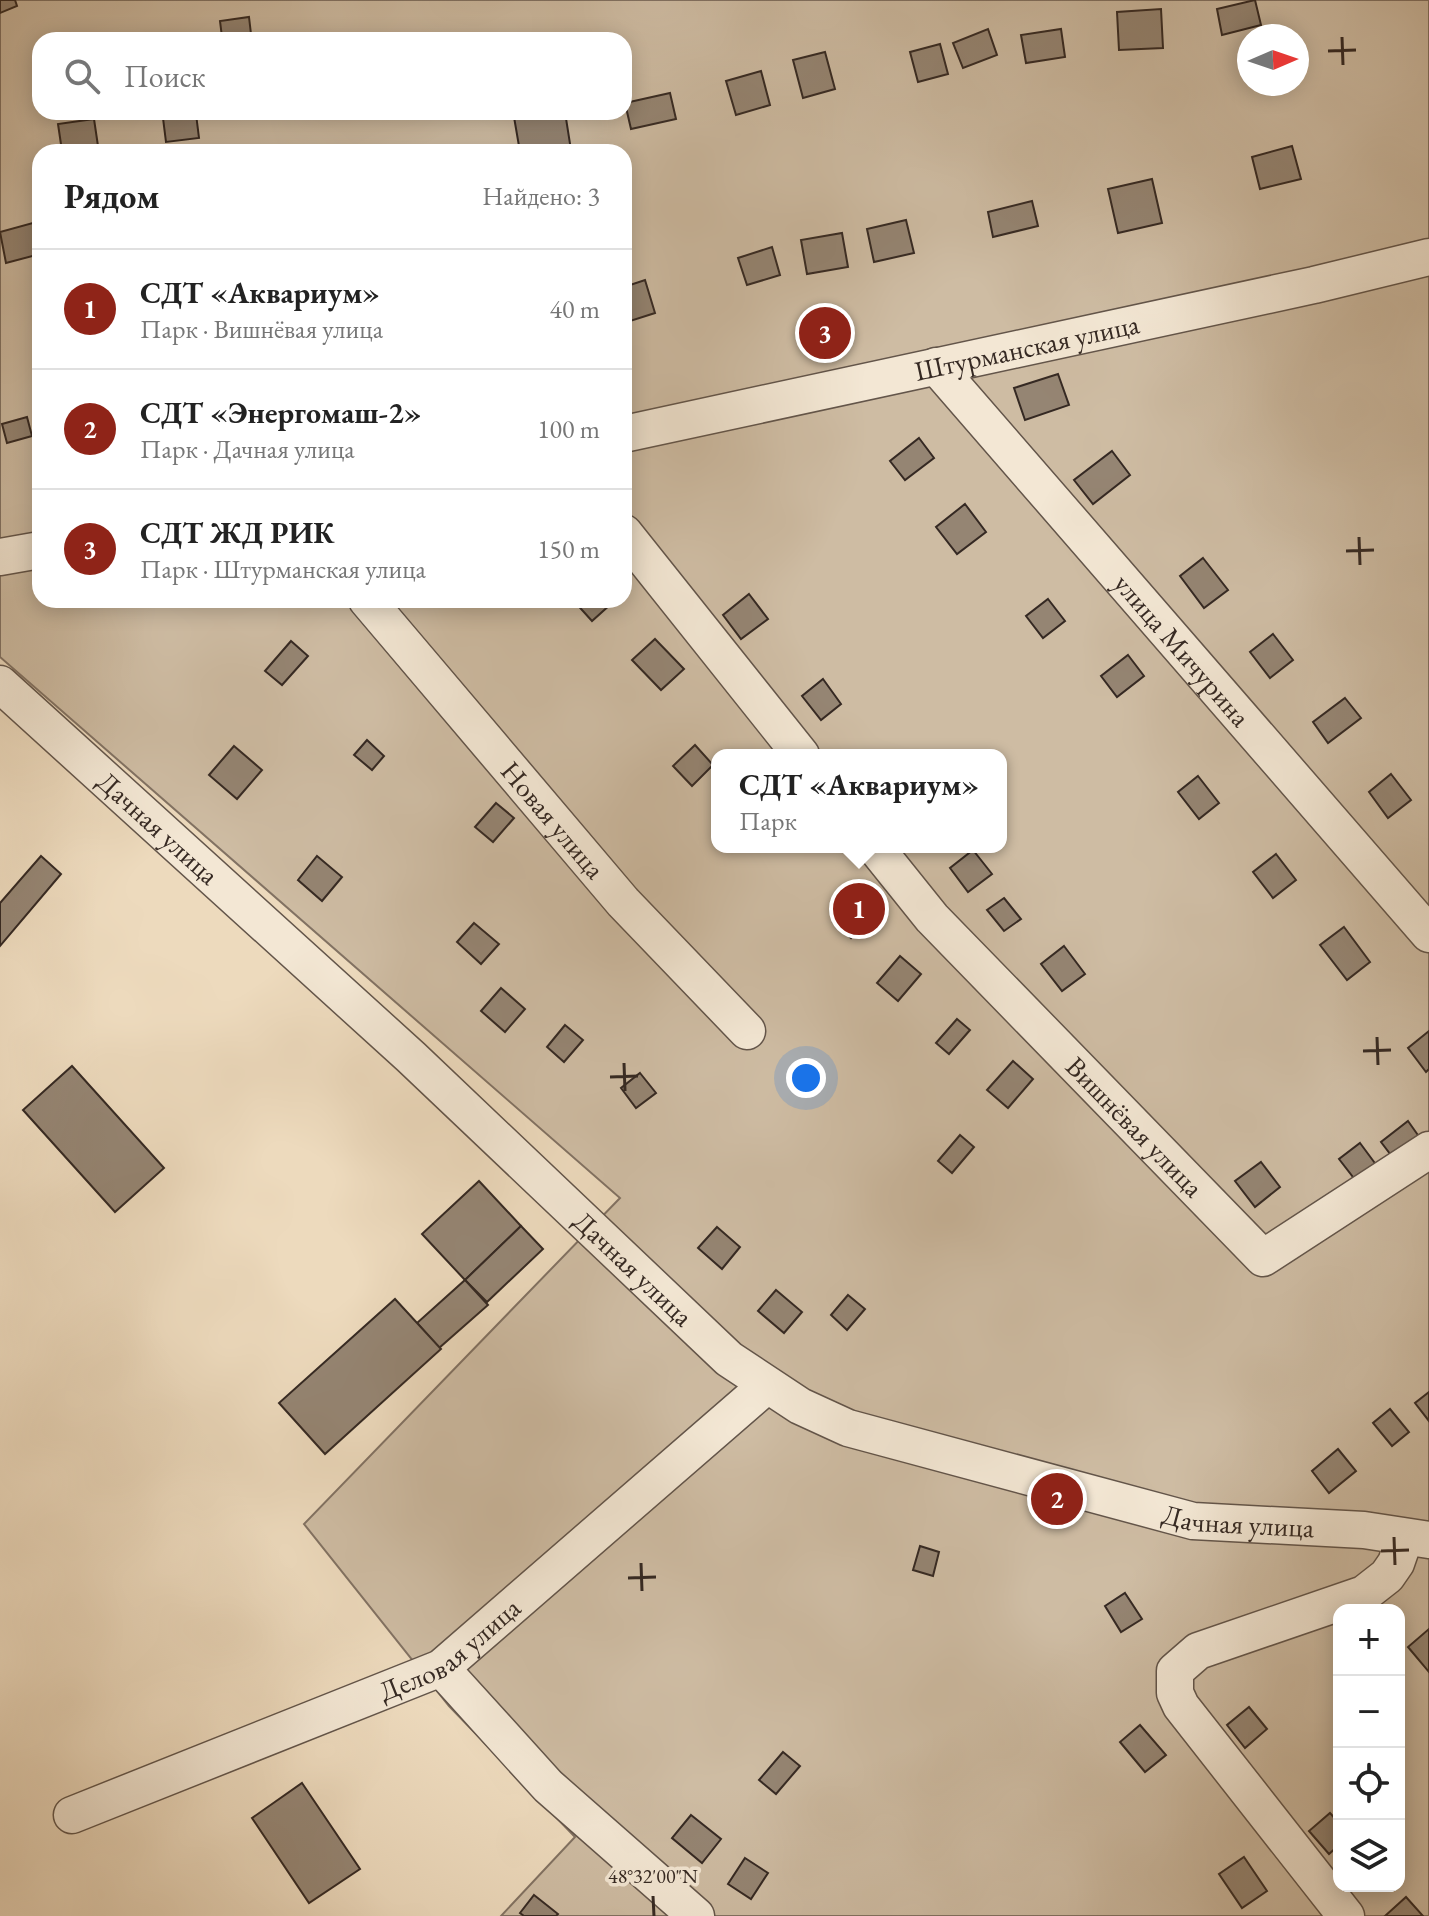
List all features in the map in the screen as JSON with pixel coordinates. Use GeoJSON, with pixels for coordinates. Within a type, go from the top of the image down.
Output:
{"type":"FeatureCollection","features":[{"type":"Feature","properties":{"kind":"street","name":"Штурманская улица"},"geometry":{"type":"LineString","coordinates":[[632,432],[1299,289],[1429,257]]}},
{"type":"Feature","properties":{"kind":"street","name":"улица Мичурина"},"geometry":{"type":"LineString","coordinates":[[936,366],[1429,934]]}},
{"type":"Feature","properties":{"kind":"street"},"geometry":{"type":"LineString","coordinates":[[632,543],[796,749]]}},
{"type":"Feature","properties":{"kind":"street"},"geometry":{"type":"LineString","coordinates":[[0,557],[32,551]]}},
{"type":"Feature","properties":{"kind":"street","name":"Новая улица"},"geometry":{"type":"LineString","coordinates":[[374,608],[623,902],[747,1031]]}},
{"type":"Feature","properties":{"kind":"street","name":"Дачная улица"},"geometry":{"type":"LineString","coordinates":[[0,684],[400,1046],[729,1359],[800,1406],[848,1428],[1193,1521],[1364,1530],[1417,1539]]}},
{"type":"Feature","properties":{"kind":"street","name":"Вишнёвая улица"},"geometry":{"type":"LineString","coordinates":[[880,853],[932,918],[1263,1258],[1429,1150]]}},
{"type":"Feature","properties":{"kind":"street","name":"Деловая улица"},"geometry":{"type":"LineString","coordinates":[[72,1815],[441,1668],[767,1385]]}},
{"type":"Feature","properties":{"kind":"street"},"geometry":{"type":"LineString","coordinates":[[1346,1916],[1181,1706],[1175,1693],[1175,1671],[1198,1651],[1364,1594],[1387,1576],[1417,1539]]}},
{"type":"Feature","properties":{"kind":"street"},"geometry":{"type":"LineString","coordinates":[[441,1668],[548,1786],[696,1916]]}},
{"type":"Feature","properties":{"kind":"shaded area"},"geometry":{"type":"Polygon","coordinates":[[[0,0],[1429,0],[1429,1916],[501,1916],[575,1837],[449,1706],[304,1524],[620,1198],[0,657],[0,0]]]}},
{"type":"Feature","properties":{"kind":"building"},"geometry":{"type":"Polygon","coordinates":[[[0,0],[15,0],[17,6],[0,13],[0,0]]]}},
{"type":"Feature","properties":{"kind":"building"},"geometry":{"type":"Polygon","coordinates":[[[1255,0],[1261,24],[1237,24],[1237,31],[1222,35],[1217,9],[1255,0]]]}},
{"type":"Feature","properties":{"kind":"building"},"geometry":{"type":"Polygon","coordinates":[[[1161,9],[1163,48],[1119,50],[1117,12],[1161,9]]]}},
{"type":"Feature","properties":{"kind":"building"},"geometry":{"type":"Polygon","coordinates":[[[249,17],[251,32],[221,32],[220,21],[249,17]]]}},
{"type":"Feature","properties":{"kind":"building"},"geometry":{"type":"Polygon","coordinates":[[[988,29],[997,55],[963,68],[953,43],[988,29]]]}},
{"type":"Feature","properties":{"kind":"building"},"geometry":{"type":"Polygon","coordinates":[[[1061,29],[1065,57],[1026,63],[1021,35],[1061,29]]]}},
{"type":"Feature","properties":{"kind":"building"},"geometry":{"type":"Polygon","coordinates":[[[940,44],[948,74],[918,82],[910,52],[940,44]]]}},
{"type":"Feature","properties":{"kind":"building"},"geometry":{"type":"Polygon","coordinates":[[[825,52],[835,89],[803,98],[793,60],[825,52]]]}},
{"type":"Feature","properties":{"kind":"building"},"geometry":{"type":"Polygon","coordinates":[[[761,71],[770,105],[736,115],[726,81],[761,71]]]}},
{"type":"Feature","properties":{"kind":"building"},"geometry":{"type":"Polygon","coordinates":[[[670,93],[676,119],[631,129],[629,120],[632,120],[632,101],[670,93]]]}},
{"type":"Feature","properties":{"kind":"building"},"geometry":{"type":"Polygon","coordinates":[[[94,120],[98,144],[61,144],[58,124],[94,120]]]}},
{"type":"Feature","properties":{"kind":"building"},"geometry":{"type":"Polygon","coordinates":[[[163,120],[197,120],[199,138],[166,142],[163,120]]]}},
{"type":"Feature","properties":{"kind":"building"},"geometry":{"type":"Polygon","coordinates":[[[515,120],[566,120],[570,144],[519,144],[515,120]]]}},
{"type":"Feature","properties":{"kind":"building"},"geometry":{"type":"Polygon","coordinates":[[[1292,146],[1301,179],[1260,189],[1252,157],[1292,146]]]}},
{"type":"Feature","properties":{"kind":"building"},"geometry":{"type":"Polygon","coordinates":[[[1152,179],[1162,223],[1118,233],[1108,189],[1152,179]]]}},
{"type":"Feature","properties":{"kind":"building"},"geometry":{"type":"Polygon","coordinates":[[[1032,201],[1038,226],[993,237],[988,212],[1032,201]]]}},
{"type":"Feature","properties":{"kind":"building"},"geometry":{"type":"Polygon","coordinates":[[[906,220],[914,253],[874,262],[867,229],[906,220]]]}},
{"type":"Feature","properties":{"kind":"building"},"geometry":{"type":"Polygon","coordinates":[[[32,223],[32,256],[6,263],[0,232],[32,223]]]}},
{"type":"Feature","properties":{"kind":"building"},"geometry":{"type":"Polygon","coordinates":[[[842,233],[848,267],[807,274],[801,240],[842,233]]]}},
{"type":"Feature","properties":{"kind":"building"},"geometry":{"type":"Polygon","coordinates":[[[772,247],[780,275],[747,285],[738,258],[772,247]]]}},
{"type":"Feature","properties":{"kind":"building"},"geometry":{"type":"Polygon","coordinates":[[[645,280],[655,313],[632,320],[632,284],[645,280]]]}},
{"type":"Feature","properties":{"kind":"building"},"geometry":{"type":"Polygon","coordinates":[[[1058,374],[1069,405],[1025,420],[1014,388],[1058,374]]]}},
{"type":"Feature","properties":{"kind":"building"},"geometry":{"type":"Polygon","coordinates":[[[27,417],[32,436],[7,443],[2,424],[27,417]]]}},
{"type":"Feature","properties":{"kind":"building"},"geometry":{"type":"Polygon","coordinates":[[[919,438],[934,458],[905,480],[890,461],[919,438]]]}},
{"type":"Feature","properties":{"kind":"building"},"geometry":{"type":"Polygon","coordinates":[[[1112,451],[1130,475],[1093,504],[1074,480],[1112,451]]]}},
{"type":"Feature","properties":{"kind":"building"},"geometry":{"type":"Polygon","coordinates":[[[965,504],[986,532],[957,554],[936,527],[965,504]]]}},
{"type":"Feature","properties":{"kind":"building"},"geometry":{"type":"Polygon","coordinates":[[[1203,558],[1228,590],[1204,608],[1180,576],[1203,558]]]}},
{"type":"Feature","properties":{"kind":"building"},"geometry":{"type":"Polygon","coordinates":[[[749,594],[768,619],[741,639],[723,615],[749,594]]]}},
{"type":"Feature","properties":{"kind":"building"},"geometry":{"type":"Polygon","coordinates":[[[1048,599],[1065,621],[1043,638],[1026,616],[1048,599]]]}},
{"type":"Feature","properties":{"kind":"building"},"geometry":{"type":"Polygon","coordinates":[[[580,608],[606,608],[592,621],[580,608]]]}},
{"type":"Feature","properties":{"kind":"building"},"geometry":{"type":"Polygon","coordinates":[[[1273,634],[1293,660],[1270,678],[1250,652],[1273,634]]]}},
{"type":"Feature","properties":{"kind":"building"},"geometry":{"type":"Polygon","coordinates":[[[655,639],[684,669],[661,690],[632,660],[655,639]]]}},
{"type":"Feature","properties":{"kind":"building"},"geometry":{"type":"Polygon","coordinates":[[[291,641],[308,656],[282,685],[265,671],[291,641]]]}},
{"type":"Feature","properties":{"kind":"building"},"geometry":{"type":"Polygon","coordinates":[[[1128,655],[1144,676],[1117,697],[1101,676],[1128,655]]]}},
{"type":"Feature","properties":{"kind":"building"},"geometry":{"type":"Polygon","coordinates":[[[823,679],[841,704],[821,720],[802,696],[823,679]]]}},
{"type":"Feature","properties":{"kind":"building"},"geometry":{"type":"Polygon","coordinates":[[[1345,698],[1361,718],[1328,743],[1313,722],[1345,698]]]}},
{"type":"Feature","properties":{"kind":"building"},"geometry":{"type":"Polygon","coordinates":[[[367,740],[384,756],[372,770],[354,755],[367,740]]]}},
{"type":"Feature","properties":{"kind":"building"},"geometry":{"type":"Polygon","coordinates":[[[695,745],[711,763],[711,767],[692,786],[673,766],[695,745]]]}},
{"type":"Feature","properties":{"kind":"building"},"geometry":{"type":"Polygon","coordinates":[[[234,746],[262,770],[237,799],[209,775],[234,746]]]}},
{"type":"Feature","properties":{"kind":"building"},"geometry":{"type":"Polygon","coordinates":[[[1391,774],[1411,800],[1388,818],[1369,792],[1391,774]]]}},
{"type":"Feature","properties":{"kind":"building"},"geometry":{"type":"Polygon","coordinates":[[[1198,776],[1219,803],[1199,819],[1178,792],[1198,776]]]}},
{"type":"Feature","properties":{"kind":"building"},"geometry":{"type":"Polygon","coordinates":[[[496,803],[514,818],[493,842],[475,827],[496,803]]]}},
{"type":"Feature","properties":{"kind":"building"},"geometry":{"type":"Polygon","coordinates":[[[969,853],[975,853],[992,874],[968,892],[950,868],[969,853]]]}},
{"type":"Feature","properties":{"kind":"building"},"geometry":{"type":"Polygon","coordinates":[[[1276,854],[1296,880],[1273,898],[1253,872],[1276,854]]]}},
{"type":"Feature","properties":{"kind":"building"},"geometry":{"type":"Polygon","coordinates":[[[41,856],[61,874],[0,946],[0,903],[41,856]]]}},
{"type":"Feature","properties":{"kind":"building"},"geometry":{"type":"Polygon","coordinates":[[[317,856],[342,877],[322,901],[298,880],[317,856]]]}},
{"type":"Feature","properties":{"kind":"building"},"geometry":{"type":"Polygon","coordinates":[[[1004,898],[1021,919],[1004,931],[987,910],[1004,898]]]}},
{"type":"Feature","properties":{"kind":"building"},"geometry":{"type":"Polygon","coordinates":[[[852,901],[870,917],[851,938],[833,922],[852,901]]]}},
{"type":"Feature","properties":{"kind":"building"},"geometry":{"type":"Polygon","coordinates":[[[474,923],[499,944],[481,964],[457,942],[474,923]]]}},
{"type":"Feature","properties":{"kind":"building"},"geometry":{"type":"Polygon","coordinates":[[[1344,927],[1370,962],[1347,980],[1320,945],[1344,927]]]}},
{"type":"Feature","properties":{"kind":"building"},"geometry":{"type":"Polygon","coordinates":[[[1064,946],[1085,974],[1062,991],[1041,964],[1064,946]]]}},
{"type":"Feature","properties":{"kind":"building"},"geometry":{"type":"Polygon","coordinates":[[[900,956],[921,974],[898,1001],[877,983],[900,956]]]}},
{"type":"Feature","properties":{"kind":"building"},"geometry":{"type":"Polygon","coordinates":[[[501,988],[525,1009],[505,1032],[481,1011],[501,988]]]}},
{"type":"Feature","properties":{"kind":"building"},"geometry":{"type":"Polygon","coordinates":[[[957,1019],[970,1030],[949,1054],[936,1043],[957,1019]]]}},
{"type":"Feature","properties":{"kind":"building"},"geometry":{"type":"Polygon","coordinates":[[[565,1025],[583,1040],[564,1062],[547,1047],[565,1025]]]}},
{"type":"Feature","properties":{"kind":"building"},"geometry":{"type":"Polygon","coordinates":[[[1429,1031],[1429,1069],[1426,1072],[1408,1048],[1429,1031]]]}},
{"type":"Feature","properties":{"kind":"building"},"geometry":{"type":"Polygon","coordinates":[[[1013,1061],[1033,1079],[1008,1108],[987,1090],[1013,1061]]]}},
{"type":"Feature","properties":{"kind":"building"},"geometry":{"type":"Polygon","coordinates":[[[72,1066],[164,1168],[115,1212],[23,1110],[72,1066]]]}},
{"type":"Feature","properties":{"kind":"building"},"geometry":{"type":"Polygon","coordinates":[[[640,1073],[656,1093],[636,1108],[621,1088],[640,1073]]]}},
{"type":"Feature","properties":{"kind":"building"},"geometry":{"type":"Polygon","coordinates":[[[1408,1121],[1420,1138],[1394,1159],[1381,1142],[1408,1121]]]}},
{"type":"Feature","properties":{"kind":"building"},"geometry":{"type":"Polygon","coordinates":[[[960,1135],[974,1147],[952,1173],[938,1161],[960,1135]]]}},
{"type":"Feature","properties":{"kind":"building"},"geometry":{"type":"Polygon","coordinates":[[[1360,1143],[1380,1170],[1360,1186],[1339,1159],[1360,1143]]]}},
{"type":"Feature","properties":{"kind":"building"},"geometry":{"type":"Polygon","coordinates":[[[1261,1162],[1280,1187],[1255,1207],[1235,1181],[1261,1162]]]}},
{"type":"Feature","properties":{"kind":"building"},"geometry":{"type":"Polygon","coordinates":[[[479,1181],[521,1226],[465,1280],[422,1234],[479,1181]]]}},
{"type":"Feature","properties":{"kind":"building"},"geometry":{"type":"Polygon","coordinates":[[[521,1226],[543,1249],[487,1302],[465,1280],[521,1226]]]}},
{"type":"Feature","properties":{"kind":"building"},"geometry":{"type":"Polygon","coordinates":[[[717,1227],[740,1247],[722,1269],[698,1248],[717,1227]]]}},
{"type":"Feature","properties":{"kind":"building"},"geometry":{"type":"Polygon","coordinates":[[[465,1280],[488,1305],[439,1348],[417,1323],[465,1280]]]}},
{"type":"Feature","properties":{"kind":"building"},"geometry":{"type":"Polygon","coordinates":[[[776,1290],[802,1312],[784,1333],[758,1311],[776,1290]]]}},
{"type":"Feature","properties":{"kind":"building"},"geometry":{"type":"Polygon","coordinates":[[[848,1295],[865,1309],[847,1330],[831,1315],[848,1295]]]}},
{"type":"Feature","properties":{"kind":"building"},"geometry":{"type":"Polygon","coordinates":[[[395,1299],[441,1349],[325,1454],[279,1403],[395,1299]]]}},
{"type":"Feature","properties":{"kind":"building"},"geometry":{"type":"Polygon","coordinates":[[[1429,1392],[1429,1421],[1415,1403],[1429,1392]]]}},
{"type":"Feature","properties":{"kind":"building"},"geometry":{"type":"Polygon","coordinates":[[[1390,1409],[1409,1432],[1392,1446],[1373,1423],[1390,1409]]]}},
{"type":"Feature","properties":{"kind":"building"},"geometry":{"type":"Polygon","coordinates":[[[1338,1449],[1356,1471],[1329,1493],[1312,1471],[1338,1449]]]}},
{"type":"Feature","properties":{"kind":"building"},"geometry":{"type":"Polygon","coordinates":[[[920,1546],[939,1552],[933,1576],[913,1570],[920,1546]]]}},
{"type":"Feature","properties":{"kind":"building"},"geometry":{"type":"Polygon","coordinates":[[[1125,1593],[1142,1619],[1121,1632],[1105,1606],[1125,1593]]]}},
{"type":"Feature","properties":{"kind":"building"},"geometry":{"type":"Polygon","coordinates":[[[1429,1629],[1429,1672],[1408,1647],[1429,1629]]]}},
{"type":"Feature","properties":{"kind":"building"},"geometry":{"type":"Polygon","coordinates":[[[1249,1707],[1267,1729],[1245,1748],[1227,1725],[1249,1707]]]}},
{"type":"Feature","properties":{"kind":"building"},"geometry":{"type":"Polygon","coordinates":[[[1140,1725],[1166,1755],[1145,1772],[1120,1742],[1140,1725]]]}},
{"type":"Feature","properties":{"kind":"building"},"geometry":{"type":"Polygon","coordinates":[[[783,1752],[800,1766],[776,1794],[759,1780],[783,1752]]]}},
{"type":"Feature","properties":{"kind":"building"},"geometry":{"type":"Polygon","coordinates":[[[302,1783],[360,1869],[309,1903],[252,1818],[302,1783]]]}},
{"type":"Feature","properties":{"kind":"building"},"geometry":{"type":"Polygon","coordinates":[[[1330,1813],[1333,1816],[1333,1850],[1329,1854],[1309,1831],[1330,1813]]]}},
{"type":"Feature","properties":{"kind":"building"},"geometry":{"type":"Polygon","coordinates":[[[691,1815],[721,1839],[702,1863],[672,1838],[691,1815]]]}},
{"type":"Feature","properties":{"kind":"building"},"geometry":{"type":"Polygon","coordinates":[[[1244,1857],[1267,1891],[1242,1908],[1219,1874],[1244,1857]]]}},
{"type":"Feature","properties":{"kind":"building"},"geometry":{"type":"Polygon","coordinates":[[[745,1858],[768,1873],[751,1899],[728,1884],[745,1858]]]}},
{"type":"Feature","properties":{"kind":"building"},"geometry":{"type":"Polygon","coordinates":[[[534,1895],[558,1914],[524,1916],[520,1913],[534,1895]]]}},
{"type":"Feature","properties":{"kind":"building"},"geometry":{"type":"Polygon","coordinates":[[[1406,1897],[1423,1916],[1385,1916],[1406,1897]]]}},
{"type":"Feature","properties":{"kind":"place","name":"СДТ ЖД РИК"},"geometry":{"type":"Point","coordinates":[825,333]}},
{"type":"Feature","properties":{"kind":"place","name":"СДТ «Аквариум»"},"geometry":{"type":"Point","coordinates":[859,909]}},
{"type":"Feature","properties":{"kind":"place","name":"СДТ «Энергомаш-2»"},"geometry":{"type":"Point","coordinates":[1057,1499]}}]}
